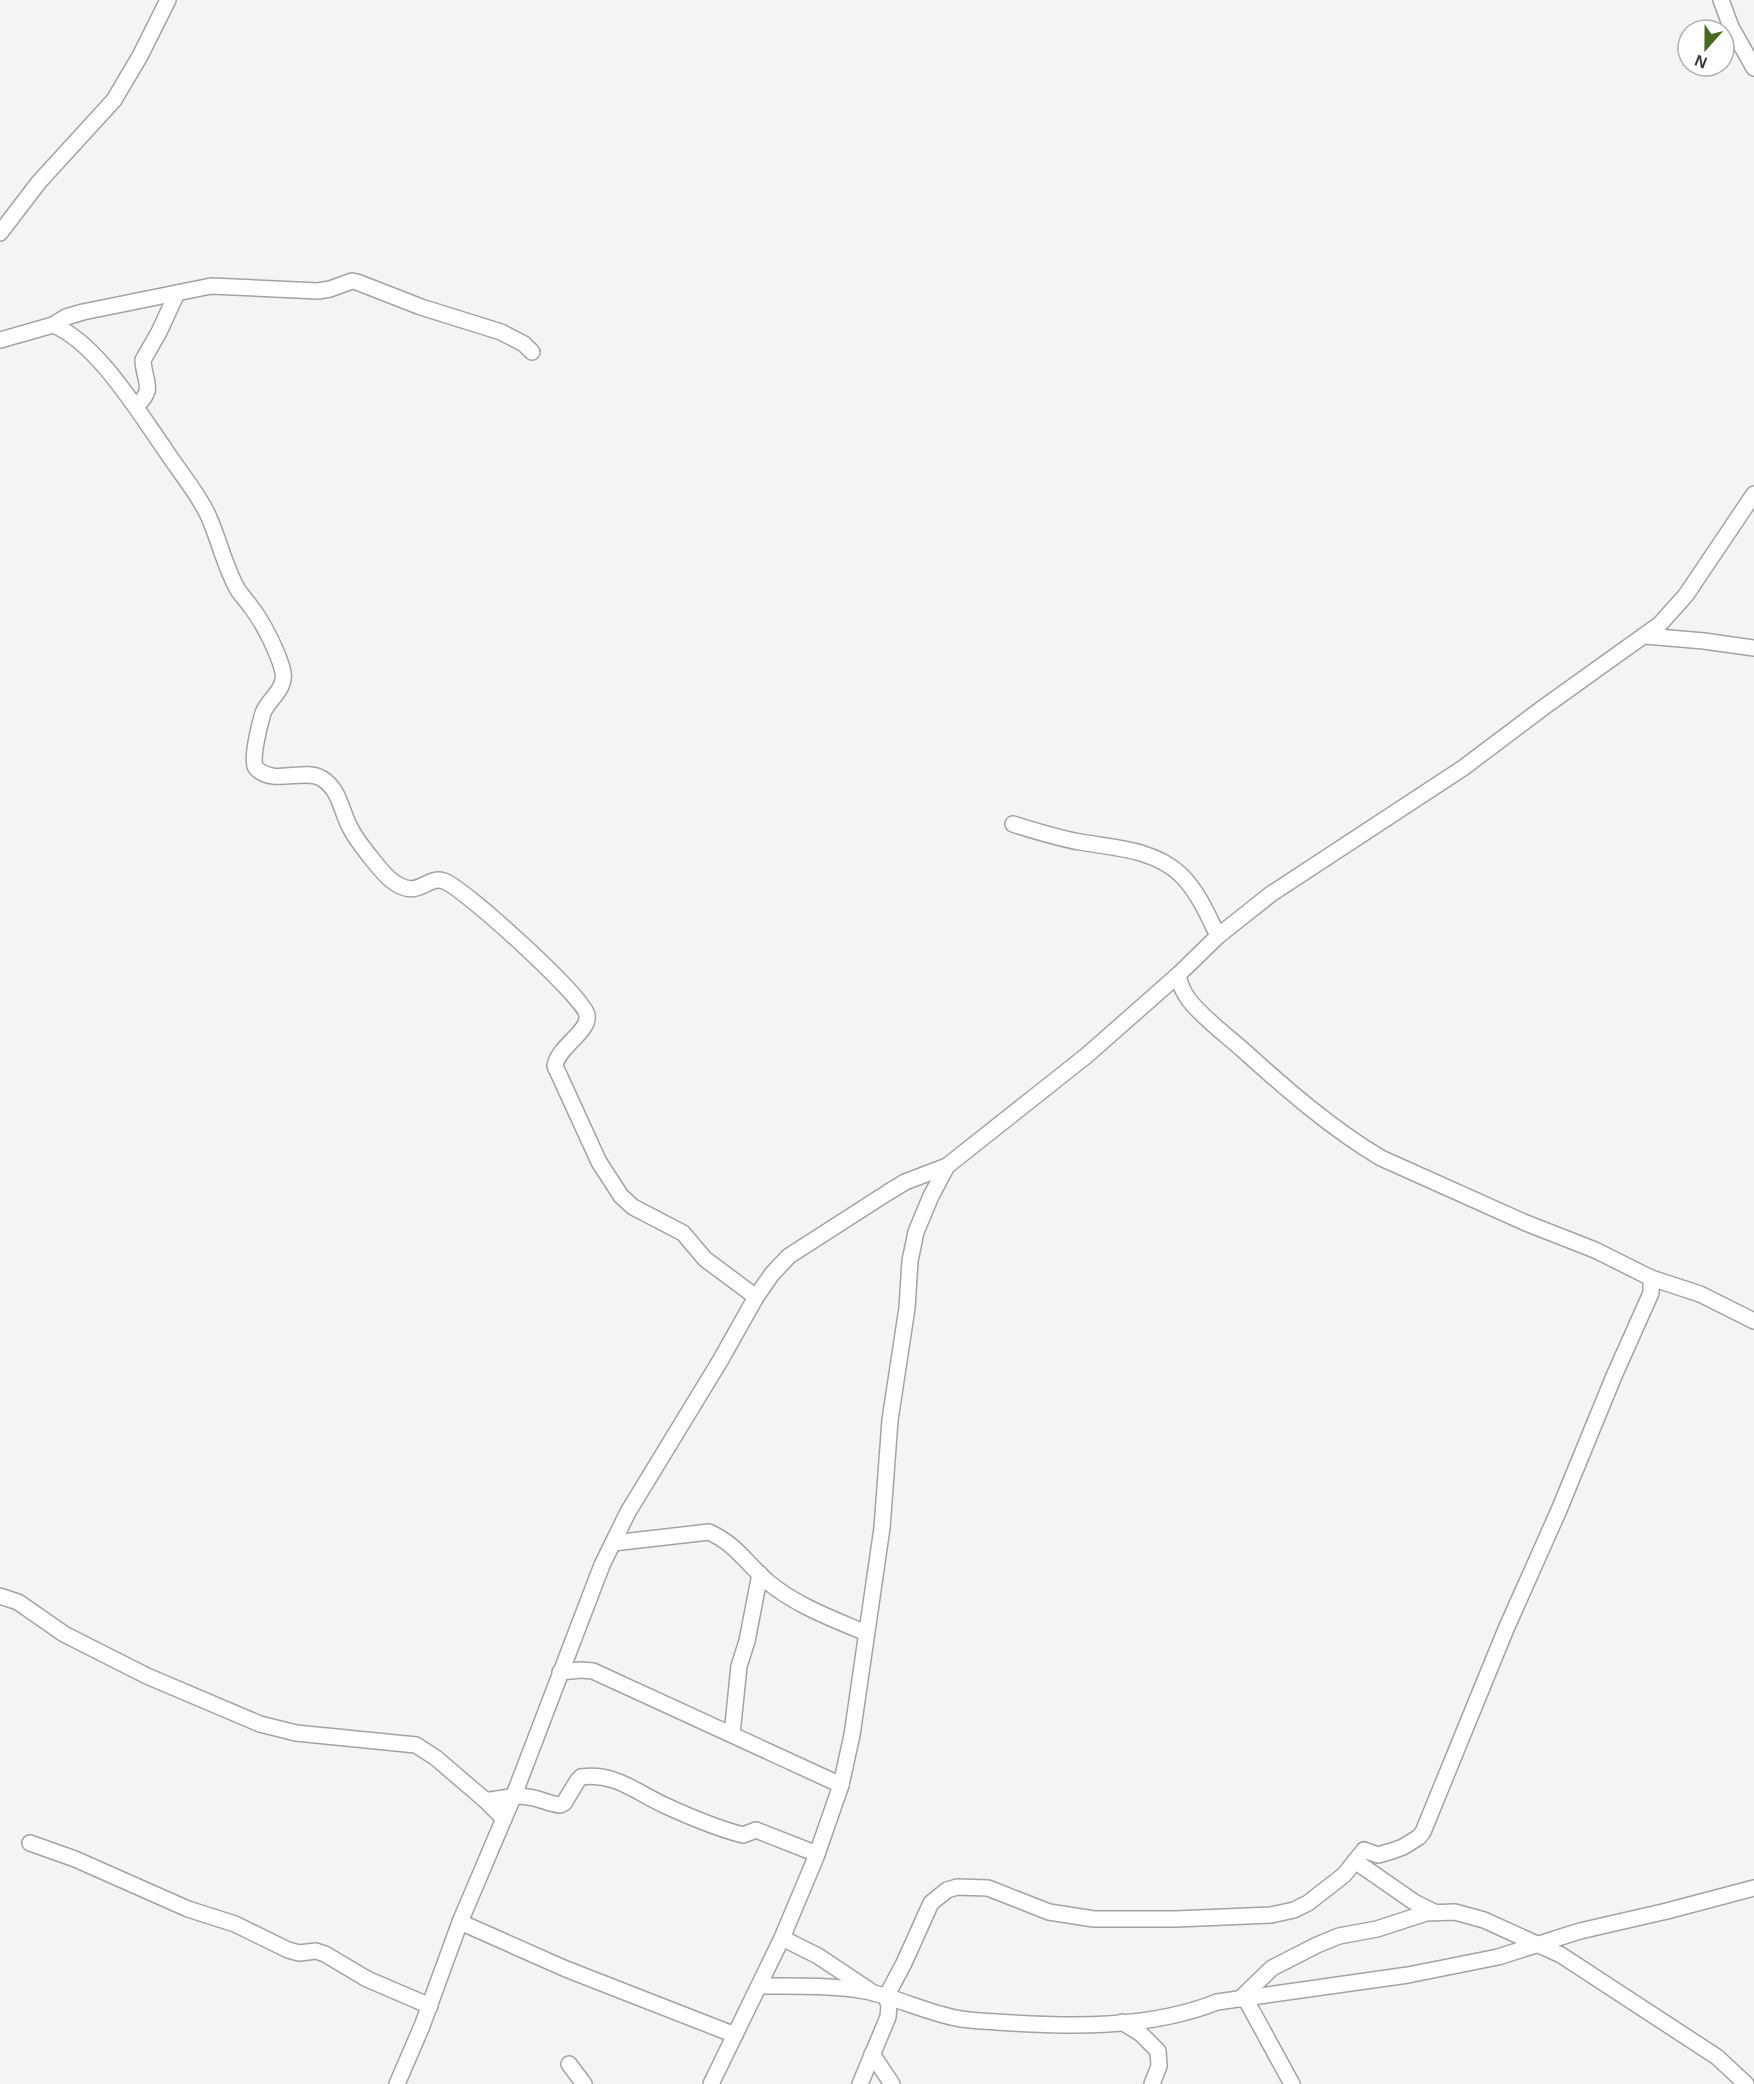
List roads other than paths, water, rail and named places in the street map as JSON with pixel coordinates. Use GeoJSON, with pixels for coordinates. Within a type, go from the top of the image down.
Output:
{"type":"FeatureCollection","features":[{"type":"Feature","properties":{"kind":"street"},"geometry":{"type":"LineString","coordinates":[[0,233],[39,182],[114,100],[140,56],[168,0]]}},
{"type":"Feature","properties":{"kind":"street"},"geometry":{"type":"LineString","coordinates":[[1721,0],[1731,27],[1754,68]]}},
{"type":"Feature","properties":{"kind":"street"},"geometry":{"type":"LineString","coordinates":[[0,340],[53,326],[66,317],[83,312],[211,286],[318,291],[352,281],[421,307],[501,332],[524,344],[532,352]]}},
{"type":"Feature","properties":{"kind":"street"},"geometry":{"type":"LineString","coordinates":[[136,406],[143,400],[148,389],[143,360],[177,293]]}},
{"type":"Feature","properties":{"kind":"street"},"geometry":{"type":"LineString","coordinates":[[53,326],[71,336],[97,359],[136,406],[206,510],[239,592],[253,608],[266,633],[283,673],[283,683],[263,714],[253,755],[252,762],[255,768],[275,776],[320,777],[337,795],[352,832],[390,879],[413,889],[419,889],[435,879],[443,880],[454,886],[575,995],[586,1011],[587,1020],[584,1028],[558,1057],[555,1066],[582,1128],[609,1181],[633,1207],[683,1233],[705,1259],[756,1297]]}},
{"type":"Feature","properties":{"kind":"street"},"geometry":{"type":"LineString","coordinates":[[397,2084],[430,2006],[460,1922],[514,1796],[602,1565],[628,1512],[772,1274],[797,1251],[887,1193],[905,1182],[947,1166],[1086,1056],[1178,975],[1218,936],[1271,894],[1463,768],[1544,707],[1646,636],[1676,609],[1754,494]]}},
{"type":"Feature","properties":{"kind":"street"},"geometry":{"type":"LineString","coordinates":[[1646,636],[1754,648]]}},
{"type":"Feature","properties":{"kind":"street"},"geometry":{"type":"LineString","coordinates":[[1013,824],[1056,837],[1144,854],[1164,862],[1180,874],[1194,891],[1218,936]]}},
{"type":"Feature","properties":{"kind":"street"},"geometry":{"type":"LineString","coordinates":[[1178,975],[1182,990],[1201,1013],[1335,1129],[1364,1148],[1381,1158],[1526,1223],[1624,1263],[1651,1278],[1700,1294],[1754,1320]]}},
{"type":"Feature","properties":{"kind":"street"},"geometry":{"type":"LineString","coordinates":[[711,2084],[782,1938],[817,1854],[841,1785],[852,1734],[882,1528],[890,1420],[907,1308],[910,1261],[920,1223],[947,1166]]}},
{"type":"Feature","properties":{"kind":"street"},"geometry":{"type":"LineString","coordinates":[[880,1995],[904,1963],[931,1903],[947,1890],[957,1887],[988,1888],[1049,1912],[1094,1919],[1271,1915],[1294,1910],[1308,1903],[1344,1875],[1364,1850],[1378,1855],[1403,1847],[1419,1837],[1631,1336],[1646,1306],[1651,1293],[1651,1278]]}},
{"type":"Feature","properties":{"kind":"street"},"geometry":{"type":"LineString","coordinates":[[613,1542],[709,1532],[736,1550],[760,1574],[806,1608],[866,1633]]}},
{"type":"Feature","properties":{"kind":"street"},"geometry":{"type":"LineString","coordinates":[[732,1734],[740,1666],[760,1574]]}},
{"type":"Feature","properties":{"kind":"street"},"geometry":{"type":"LineString","coordinates":[[0,1596],[18,1602],[64,1634],[147,1676],[260,1724],[296,1733],[416,1745],[436,1758],[504,1819]]}},
{"type":"Feature","properties":{"kind":"street"},"geometry":{"type":"LineString","coordinates":[[560,1672],[593,1671],[841,1785]]}},
{"type":"Feature","properties":{"kind":"street"},"geometry":{"type":"LineString","coordinates":[[485,1800],[514,1796],[560,1804],[564,1803],[581,1777],[614,1779],[657,1802],[716,1827],[743,1835],[756,1830],[817,1854]]}},
{"type":"Feature","properties":{"kind":"street"},"geometry":{"type":"LineString","coordinates":[[30,1843],[75,1859],[177,1904],[235,1924],[288,1950],[299,1953],[316,1951],[325,1954],[367,1979],[430,2006]]}},
{"type":"Feature","properties":{"kind":"street"},"geometry":{"type":"LineString","coordinates":[[1355,1861],[1407,1898],[1434,1912]]}},
{"type":"Feature","properties":{"kind":"street"},"geometry":{"type":"LineString","coordinates":[[760,1986],[841,1988],[880,1995],[960,2019],[1039,2025],[1096,2025],[1177,2015],[1216,2002],[1408,1975],[1498,1957],[1580,1931],[1754,1888]]}},
{"type":"Feature","properties":{"kind":"street"},"geometry":{"type":"LineString","coordinates":[[1242,1998],[1272,1968],[1339,1936],[1377,1929],[1404,1919],[1434,1912],[1455,1911],[1484,1920],[1561,1955],[1718,2057],[1746,2084]]}},
{"type":"Feature","properties":{"kind":"street"},"geometry":{"type":"LineString","coordinates":[[460,1922],[566,1969],[712,2024],[735,2035]]}},
{"type":"Feature","properties":{"kind":"street"},"geometry":{"type":"LineString","coordinates":[[782,1938],[818,1956],[880,1995],[889,2011],[860,2084]]}},
{"type":"Feature","properties":{"kind":"street"},"geometry":{"type":"LineString","coordinates":[[1242,1998],[1292,2084]]}},
{"type":"Feature","properties":{"kind":"street"},"geometry":{"type":"LineString","coordinates":[[1122,2022],[1146,2038],[1158,2051],[1159,2066],[1152,2084]]}},
{"type":"Feature","properties":{"kind":"street"},"geometry":{"type":"LineString","coordinates":[[872,2054],[892,2084]]}},
{"type":"Feature","properties":{"kind":"street"},"geometry":{"type":"LineString","coordinates":[[569,2064],[584,2084]]}}]}
